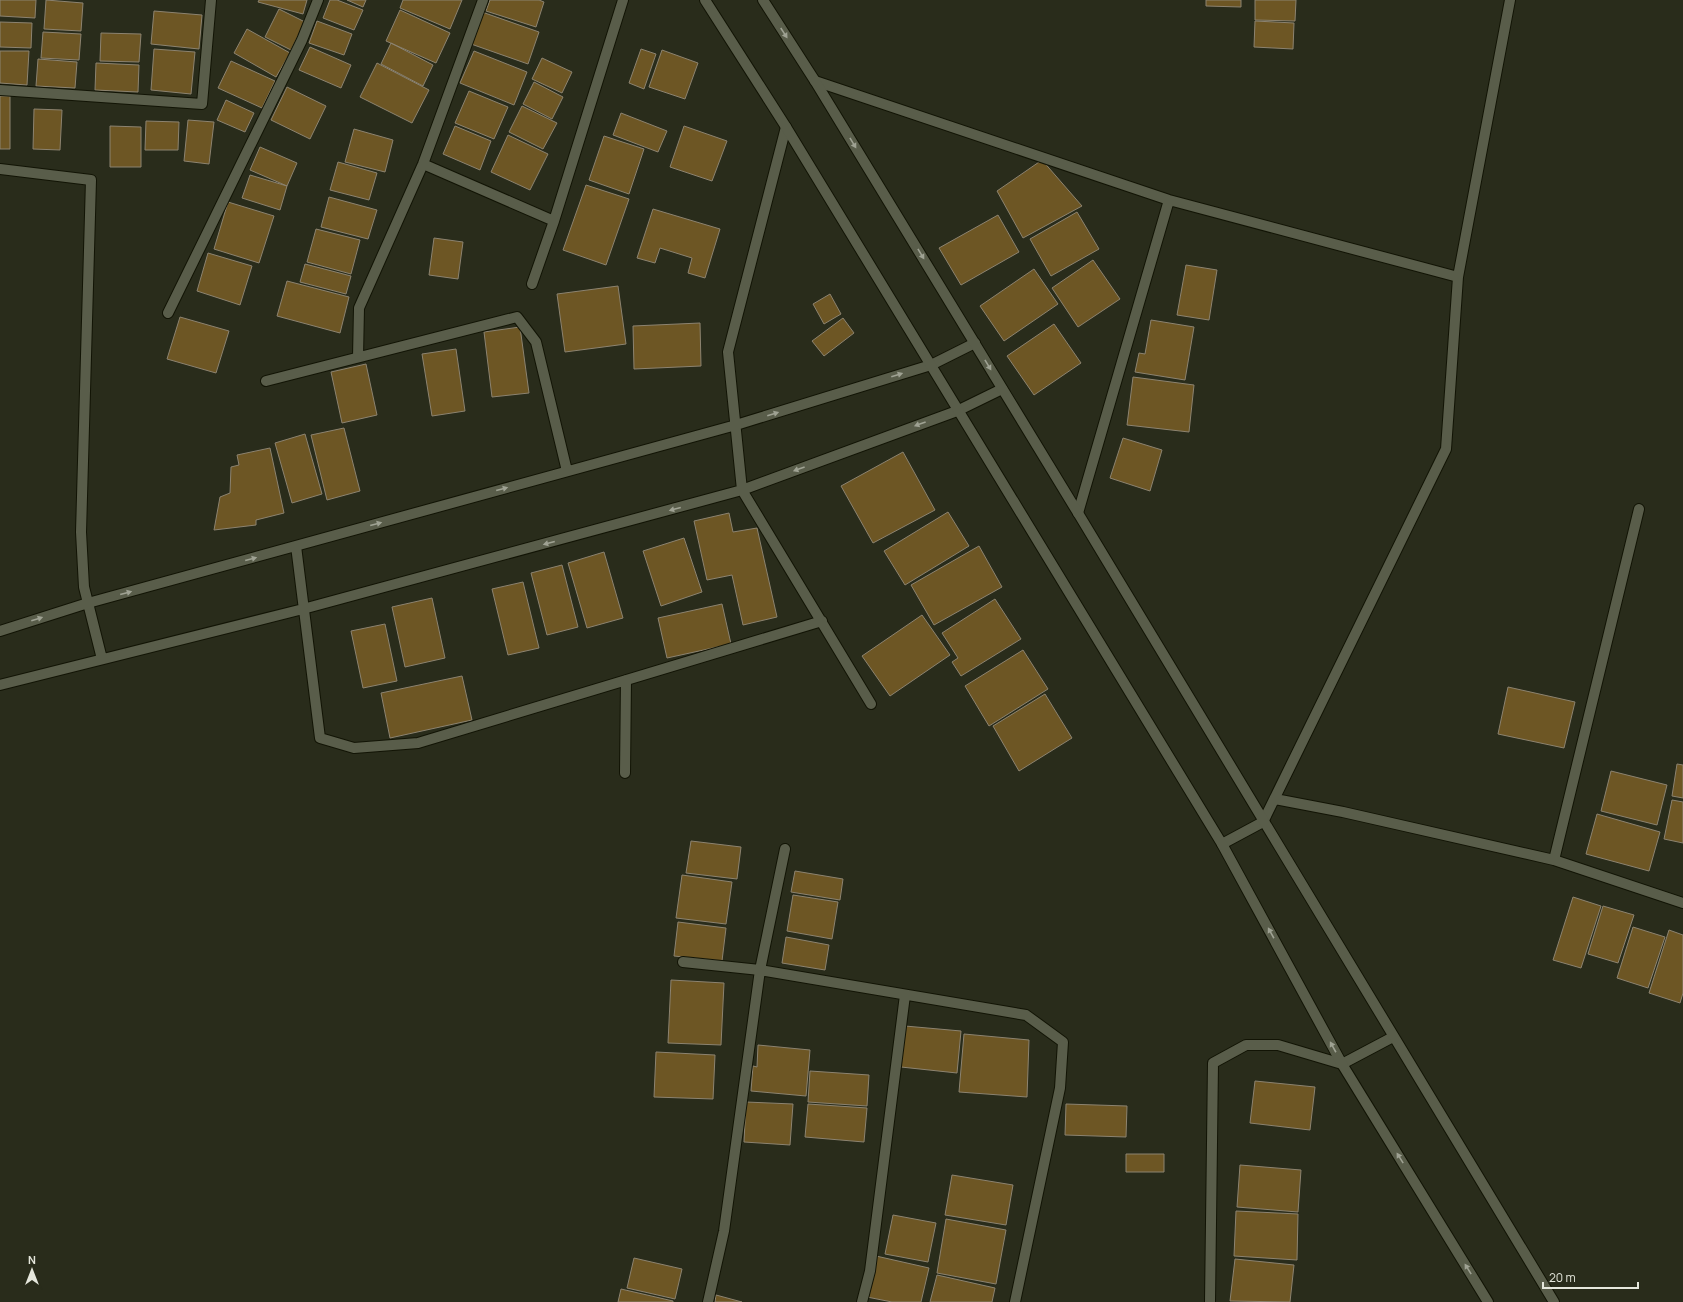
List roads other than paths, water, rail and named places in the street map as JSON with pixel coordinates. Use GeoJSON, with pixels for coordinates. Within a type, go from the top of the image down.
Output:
{"type":"FeatureCollection","features":[{"type":"Feature","properties":{"kind":"street"},"geometry":{"type":"LineString","coordinates":[[0,90],[202,104],[211,0]]}},
{"type":"Feature","properties":{"kind":"street"},"geometry":{"type":"LineString","coordinates":[[168,313],[302,40],[318,0]]}},
{"type":"Feature","properties":{"kind":"street"},"geometry":{"type":"LineString","coordinates":[[358,357],[359,308],[423,164],[483,0]]}},
{"type":"Feature","properties":{"kind":"street"},"geometry":{"type":"LineString","coordinates":[[532,284],[554,222],[623,0]]}},
{"type":"Feature","properties":{"kind":"street"},"geometry":{"type":"LineString","coordinates":[[705,0],[786,127],[931,365],[957,411],[1222,844],[1342,1064],[1488,1302]]}},
{"type":"Feature","properties":{"kind":"street"},"geometry":{"type":"LineString","coordinates":[[763,0],[815,81],[975,343],[1554,1302]]}},
{"type":"Feature","properties":{"kind":"street"},"geometry":{"type":"LineString","coordinates":[[1222,844],[1263,822],[1446,449],[1458,277],[1510,0]]}},
{"type":"Feature","properties":{"kind":"street"},"geometry":{"type":"LineString","coordinates":[[815,81],[1169,200],[1458,277]]}},
{"type":"Feature","properties":{"kind":"street"},"geometry":{"type":"LineString","coordinates":[[786,127],[728,352],[742,490],[871,704]]}},
{"type":"Feature","properties":{"kind":"street"},"geometry":{"type":"LineString","coordinates":[[423,164],[554,222]]}},
{"type":"Feature","properties":{"kind":"street"},"geometry":{"type":"LineString","coordinates":[[0,169],[91,180],[81,532],[84,587],[102,659]]}},
{"type":"Feature","properties":{"kind":"street"},"geometry":{"type":"LineString","coordinates":[[1078,513],[1169,200]]}},
{"type":"Feature","properties":{"kind":"street"},"geometry":{"type":"LineString","coordinates":[[266,381],[517,317],[536,342],[567,471]]}},
{"type":"Feature","properties":{"kind":"street"},"geometry":{"type":"LineString","coordinates":[[0,631],[88,603],[736,425],[931,365],[975,343]]}},
{"type":"Feature","properties":{"kind":"street"},"geometry":{"type":"LineString","coordinates":[[0,685],[303,609],[742,490],[957,411],[1002,388]]}},
{"type":"Feature","properties":{"kind":"street"},"geometry":{"type":"LineString","coordinates":[[1554,860],[1638,509]]}},
{"type":"Feature","properties":{"kind":"street"},"geometry":{"type":"LineString","coordinates":[[296,546],[320,738],[354,748],[418,743],[822,621]]}},
{"type":"Feature","properties":{"kind":"street"},"geometry":{"type":"LineString","coordinates":[[625,773],[626,680]]}},
{"type":"Feature","properties":{"kind":"street"},"geometry":{"type":"LineString","coordinates":[[1275,798],[1554,860],[1683,903]]}},
{"type":"Feature","properties":{"kind":"street"},"geometry":{"type":"LineString","coordinates":[[708,1302],[724,1231],[760,970],[784,849]]}},
{"type":"Feature","properties":{"kind":"street"},"geometry":{"type":"LineString","coordinates":[[683,962],[760,970],[1026,1015],[1063,1042],[1060,1088],[1015,1302]]}},
{"type":"Feature","properties":{"kind":"street"},"geometry":{"type":"LineString","coordinates":[[862,1302],[870,1271],[905,995]]}},
{"type":"Feature","properties":{"kind":"street"},"geometry":{"type":"LineString","coordinates":[[1210,1302],[1213,1063],[1246,1045],[1278,1045],[1342,1064],[1394,1037]]}}]}
